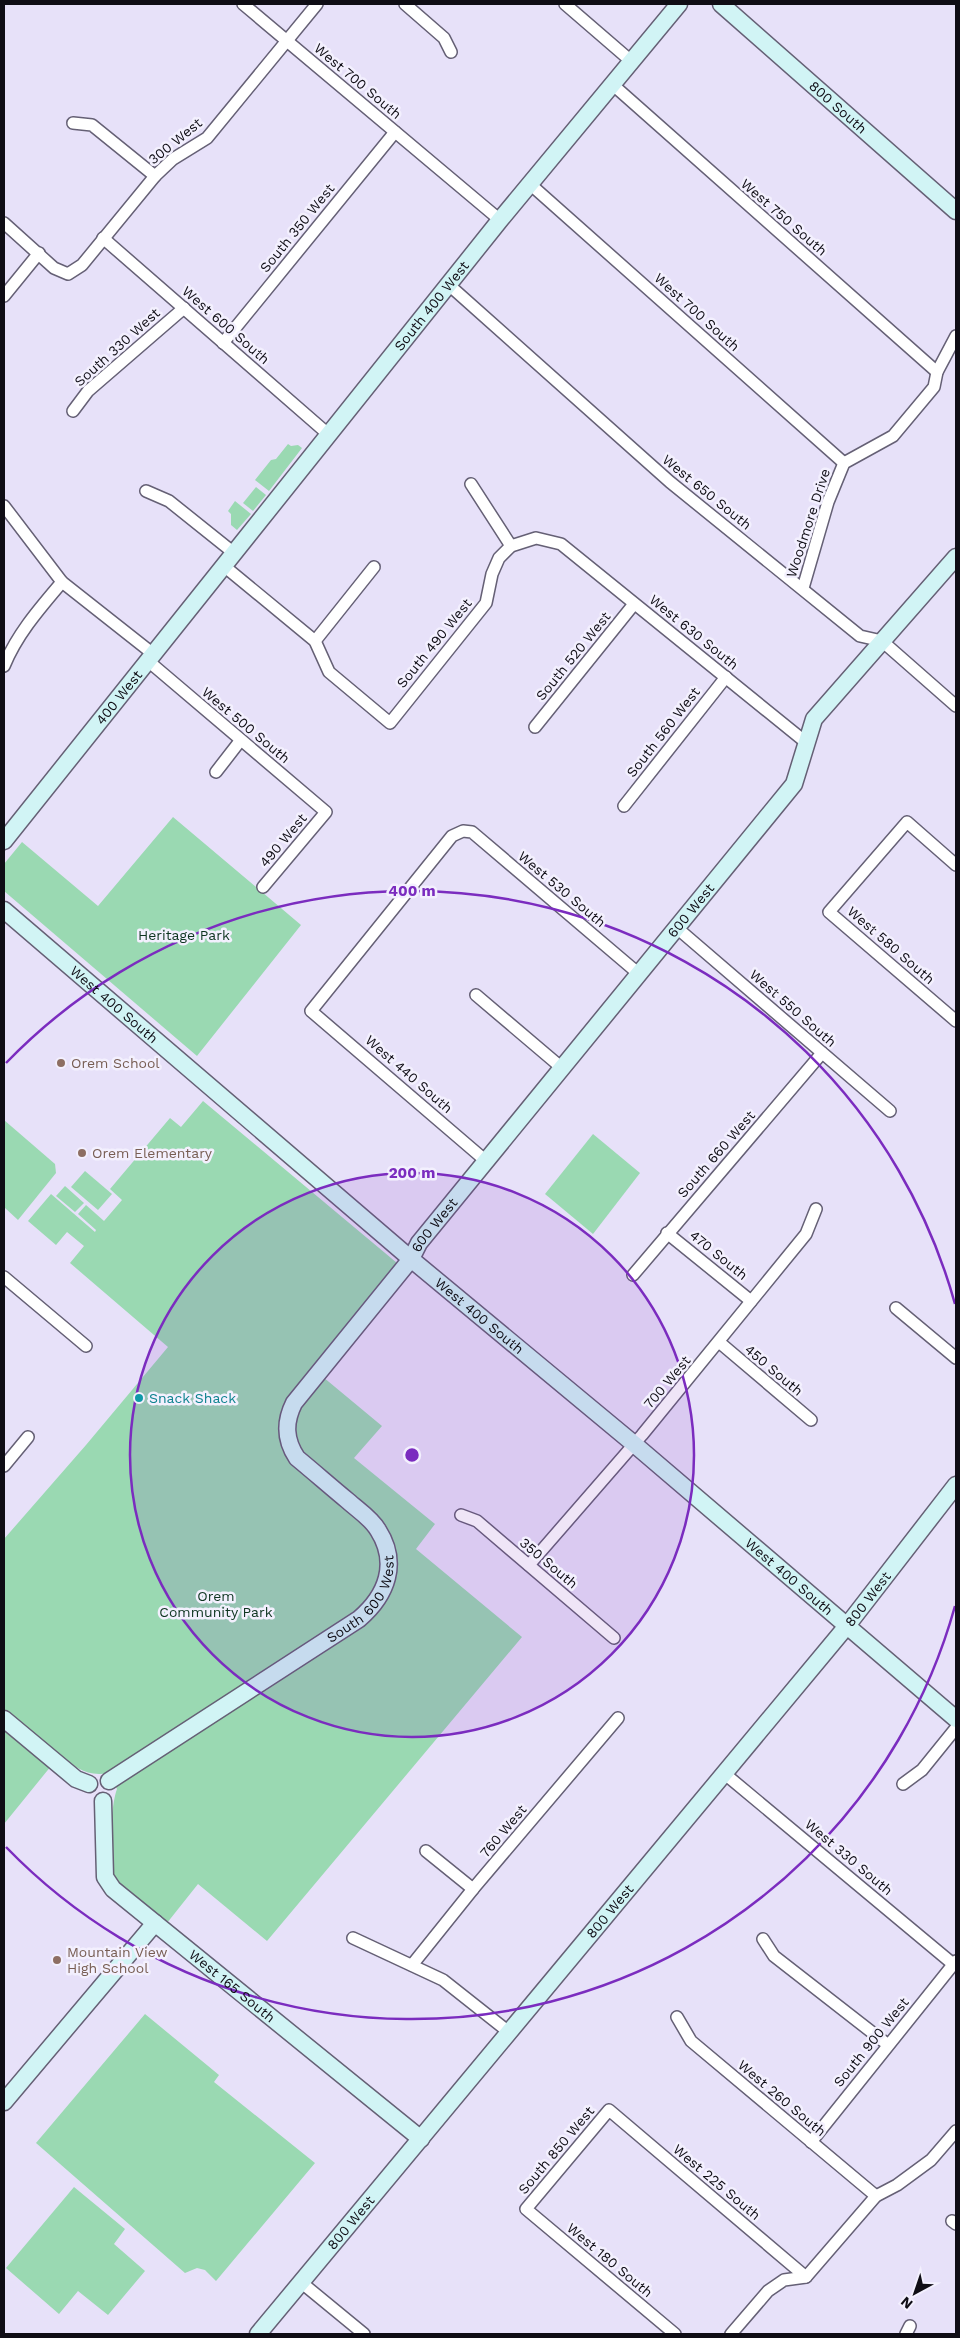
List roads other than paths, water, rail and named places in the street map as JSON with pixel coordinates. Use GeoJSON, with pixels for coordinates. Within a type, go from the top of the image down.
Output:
{"type":"FeatureCollection","features":[{"type":"Feature","properties":{"kind":"street","name":"West 700 South"},"geometry":{"type":"LineString","coordinates":[[243,4],[500,220]]}},
{"type":"Feature","properties":{"kind":"street","name":"300 West"},"geometry":{"type":"LineString","coordinates":[[39,253],[54,268],[68,274],[82,265],[155,176],[173,159],[207,138],[288,42],[317,4]]}},
{"type":"Feature","properties":{"kind":"street"},"geometry":{"type":"LineString","coordinates":[[405,4],[444,38],[451,52]]}},
{"type":"Feature","properties":{"kind":"street"},"geometry":{"type":"LineString","coordinates":[[565,4],[632,61],[679,4]]}},
{"type":"Feature","properties":{"kind":"street","name":"800 South"},"geometry":{"type":"LineString","coordinates":[[721,4],[956,211]]}},
{"type":"Feature","properties":{"kind":"street","name":"South 400 West"},"geometry":{"type":"LineString","coordinates":[[234,553],[500,220],[632,61]]}},
{"type":"Feature","properties":{"kind":"street","name":"West 750 South"},"geometry":{"type":"LineString","coordinates":[[612,84],[937,372]]}},
{"type":"Feature","properties":{"kind":"street"},"geometry":{"type":"LineString","coordinates":[[73,123],[92,125],[155,176]]}},
{"type":"Feature","properties":{"kind":"street","name":"South 350 West"},"geometry":{"type":"LineString","coordinates":[[223,343],[395,132]]}},
{"type":"Feature","properties":{"kind":"street","name":"West 700 South"},"geometry":{"type":"LineString","coordinates":[[530,184],[844,463]]}},
{"type":"Feature","properties":{"kind":"street"},"geometry":{"type":"LineString","coordinates":[[4,223],[39,253],[4,296]]}},
{"type":"Feature","properties":{"kind":"street","name":"West 600 South"},"geometry":{"type":"LineString","coordinates":[[103,238],[328,434]]}},
{"type":"Feature","properties":{"kind":"street","name":"West 650 South"},"geometry":{"type":"LineString","coordinates":[[449,285],[670,482],[860,636],[882,641],[956,706]]}},
{"type":"Feature","properties":{"kind":"street","name":"South 330 West"},"geometry":{"type":"LineString","coordinates":[[73,411],[88,391],[184,308]]}},
{"type":"Feature","properties":{"kind":"street","name":"Woodmore Drive"},"geometry":{"type":"LineString","coordinates":[[803,588],[828,502],[844,463],[893,436],[934,387],[937,372],[956,336]]}},
{"type":"Feature","properties":{"kind":"street"},"geometry":{"type":"LineString","coordinates":[[471,484],[511,546]]}},
{"type":"Feature","properties":{"kind":"street"},"geometry":{"type":"LineString","coordinates":[[146,491],[169,501],[234,553]]}},
{"type":"Feature","properties":{"kind":"street","name":"West 500 South"},"geometry":{"type":"LineString","coordinates":[[4,506],[62,582],[149,657],[240,741],[326,812]]}},
{"type":"Feature","properties":{"kind":"street","name":"West 630 South"},"geometry":{"type":"LineString","coordinates":[[511,546],[536,538],[561,544],[808,744]]}},
{"type":"Feature","properties":{"kind":"street","name":"South 490 West"},"geometry":{"type":"LineString","coordinates":[[315,641],[330,672],[390,723],[486,604],[492,574],[499,558],[511,546]]}},
{"type":"Feature","properties":{"kind":"street","name":"400 West"},"geometry":{"type":"LineString","coordinates":[[4,841],[149,657],[234,553]]}},
{"type":"Feature","properties":{"kind":"street","name":"600 West"},"geometry":{"type":"LineString","coordinates":[[411,1258],[419,1243],[794,784],[808,744],[814,719],[956,558]]}},
{"type":"Feature","properties":{"kind":"street"},"geometry":{"type":"LineString","coordinates":[[224,566],[315,641],[374,567]]}},
{"type":"Feature","properties":{"kind":"street"},"geometry":{"type":"LineString","coordinates":[[4,666],[9,652],[27,625],[62,582]]}},
{"type":"Feature","properties":{"kind":"street","name":"South 520 West"},"geometry":{"type":"LineString","coordinates":[[535,727],[634,604]]}},
{"type":"Feature","properties":{"kind":"street","name":"South 560 West"},"geometry":{"type":"LineString","coordinates":[[624,806],[726,677]]}},
{"type":"Feature","properties":{"kind":"street"},"geometry":{"type":"LineString","coordinates":[[216,772],[240,741]]}},
{"type":"Feature","properties":{"kind":"street","name":"490 West"},"geometry":{"type":"LineString","coordinates":[[263,888],[326,812]]}},
{"type":"Feature","properties":{"kind":"street","name":"West 580 South"},"geometry":{"type":"LineString","coordinates":[[956,866],[906,822],[829,912],[956,1021]]}},
{"type":"Feature","properties":{"kind":"street","name":"West 530 South"},"geometry":{"type":"LineString","coordinates":[[312,1011],[452,836],[463,832],[472,832],[639,974]]}},
{"type":"Feature","properties":{"kind":"street","name":"West 400 South"},"geometry":{"type":"LineString","coordinates":[[4,910],[411,1258],[634,1444],[956,1719]]}},
{"type":"Feature","properties":{"kind":"street","name":"West 550 South"},"geometry":{"type":"LineString","coordinates":[[677,928],[890,1111]]}},
{"type":"Feature","properties":{"kind":"street"},"geometry":{"type":"LineString","coordinates":[[476,995],[562,1068]]}},
{"type":"Feature","properties":{"kind":"street","name":"West 440 South"},"geometry":{"type":"LineString","coordinates":[[312,1011],[486,1161]]}},
{"type":"Feature","properties":{"kind":"street","name":"South 660 West"},"geometry":{"type":"LineString","coordinates":[[633,1275],[822,1053]]}},
{"type":"Feature","properties":{"kind":"street","name":"700 West"},"geometry":{"type":"LineString","coordinates":[[529,1565],[634,1444],[806,1234],[816,1208]]}},
{"type":"Feature","properties":{"kind":"street","name":"470 South"},"geometry":{"type":"LineString","coordinates":[[667,1233],[752,1301]]}},
{"type":"Feature","properties":{"kind":"street","name":"South 600 West"},"geometry":{"type":"LineString","coordinates":[[108,1781],[359,1619],[371,1609],[382,1594],[388,1578],[388,1555],[387,1548],[378,1529],[369,1519],[297,1458],[287,1438],[286,1423],[294,1403],[411,1258]]}},
{"type":"Feature","properties":{"kind":"street"},"geometry":{"type":"LineString","coordinates":[[4,1277],[86,1346]]}},
{"type":"Feature","properties":{"kind":"street"},"geometry":{"type":"LineString","coordinates":[[896,1308],[956,1358]]}},
{"type":"Feature","properties":{"kind":"street","name":"450 South"},"geometry":{"type":"LineString","coordinates":[[719,1342],[811,1420]]}},
{"type":"Feature","properties":{"kind":"street"},"geometry":{"type":"LineString","coordinates":[[4,1466],[28,1437]]}},
{"type":"Feature","properties":{"kind":"street","name":"800 West"},"geometry":{"type":"LineString","coordinates":[[258,2334],[846,1627],[956,1484]]}},
{"type":"Feature","properties":{"kind":"street","name":"350 South"},"geometry":{"type":"LineString","coordinates":[[461,1514],[477,1521],[614,1638]]}},
{"type":"Feature","properties":{"kind":"street","name":"760 West"},"geometry":{"type":"LineString","coordinates":[[412,1965],[473,1889],[618,1718]]}},
{"type":"Feature","properties":{"kind":"street"},"geometry":{"type":"LineString","coordinates":[[4,1719],[76,1779],[89,1784]]}},
{"type":"Feature","properties":{"kind":"street"},"geometry":{"type":"LineString","coordinates":[[903,1784],[922,1770],[956,1728]]}},
{"type":"Feature","properties":{"kind":"street","name":"West 330 South"},"geometry":{"type":"LineString","coordinates":[[725,1774],[955,1962]]}},
{"type":"Feature","properties":{"kind":"street"},"geometry":{"type":"LineString","coordinates":[[103,1801],[91,1797],[88,1791],[89,1784],[97,1778],[103,1778],[108,1781]]}},
{"type":"Feature","properties":{"kind":"street","name":"West 165 South"},"geometry":{"type":"LineString","coordinates":[[108,1781],[112,1787],[111,1794],[103,1801],[105,1877],[114,1889],[421,2139]]}},
{"type":"Feature","properties":{"kind":"street"},"geometry":{"type":"LineString","coordinates":[[426,1851],[473,1889]]}},
{"type":"Feature","properties":{"kind":"street"},"geometry":{"type":"LineString","coordinates":[[4,2102],[155,1923]]}},
{"type":"Feature","properties":{"kind":"street"},"geometry":{"type":"LineString","coordinates":[[353,1938],[444,1980],[510,2033]]}},
{"type":"Feature","properties":{"kind":"street"},"geometry":{"type":"LineString","coordinates":[[763,1939],[774,1956],[887,2044]]}},
{"type":"Feature","properties":{"kind":"street","name":"South 900 West"},"geometry":{"type":"LineString","coordinates":[[811,2142],[887,2044],[955,1962]]}},
{"type":"Feature","properties":{"kind":"street","name":"West 260 South"},"geometry":{"type":"LineString","coordinates":[[677,2017],[691,2041],[876,2196]]}},
{"type":"Feature","properties":{"kind":"street","name":"South 850 West"},"geometry":{"type":"LineString","coordinates":[[526,2209],[609,2110]]}},
{"type":"Feature","properties":{"kind":"street","name":"West 225 South"},"geometry":{"type":"LineString","coordinates":[[609,2110],[806,2277]]}},
{"type":"Feature","properties":{"kind":"street"},"geometry":{"type":"LineString","coordinates":[[730,2334],[768,2291],[784,2280],[806,2277],[876,2196],[897,2185],[931,2160],[956,2131]]}},
{"type":"Feature","properties":{"kind":"street","name":"West 180 South"},"geometry":{"type":"LineString","coordinates":[[526,2209],[675,2334]]}},
{"type":"Feature","properties":{"kind":"street"},"geometry":{"type":"LineString","coordinates":[[302,2283],[364,2334]]}},
{"type":"Feature","properties":{"kind":"place","name":"Orem School"},"geometry":{"type":"Point","coordinates":[61,1063]}},
{"type":"Feature","properties":{"kind":"place","name":"Orem Elementary"},"geometry":{"type":"Point","coordinates":[82,1153]}},
{"type":"Feature","properties":{"kind":"place","name":"Snack Shack"},"geometry":{"type":"Point","coordinates":[139,1398]}},
{"type":"Feature","properties":{"kind":"place","name":"Mountain View High School"},"geometry":{"type":"Point","coordinates":[57,1960]}},
{"type":"Feature","properties":{"kind":"park label","name":"Heritage Park"},"geometry":{"type":"Point","coordinates":[184,935]}},
{"type":"Feature","properties":{"kind":"park label","name":"Orem Community Park"},"geometry":{"type":"Point","coordinates":[216,1604]}}]}
